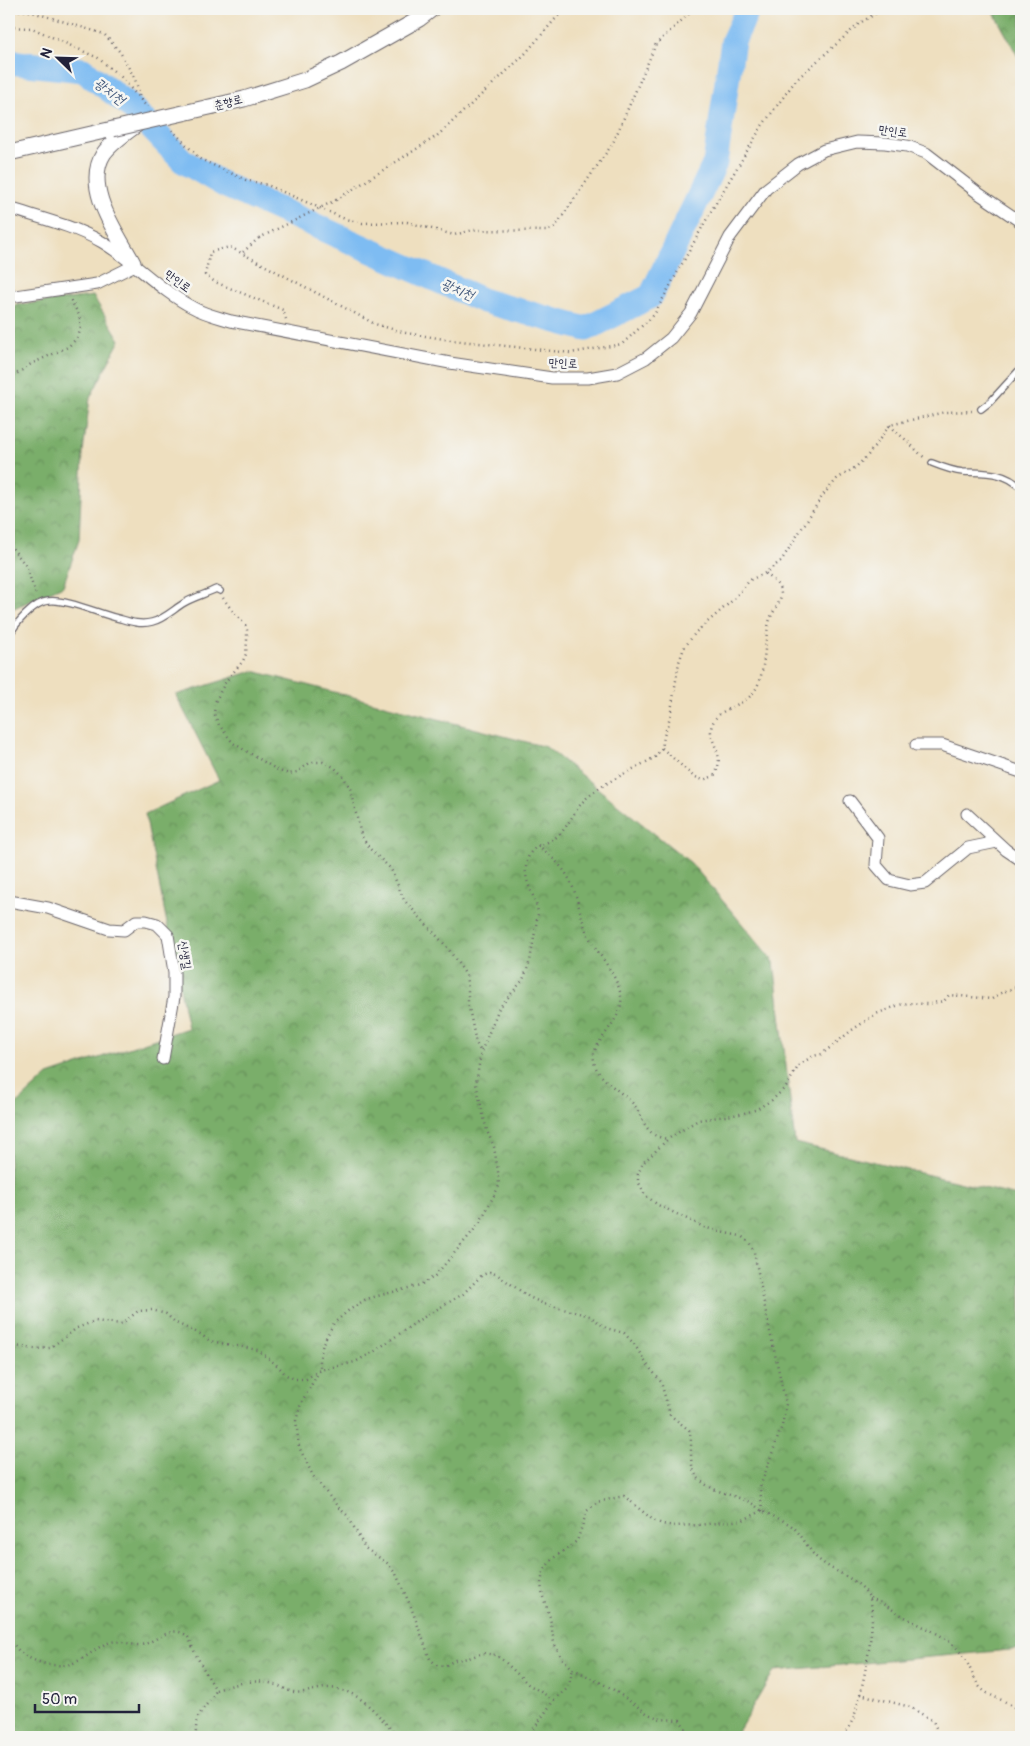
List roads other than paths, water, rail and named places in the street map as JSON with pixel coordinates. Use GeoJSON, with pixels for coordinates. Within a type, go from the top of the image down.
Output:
{"type":"FeatureCollection","features":[{"type":"Feature","properties":{"kind":"street","name":"춘향로"},"geometry":{"type":"LineString","coordinates":[[9,154],[244,99],[305,80],[341,63],[419,19],[432,9]]}},
{"type":"Feature","properties":{"kind":"street"},"geometry":{"type":"LineString","coordinates":[[9,296],[97,284],[134,264],[102,204],[97,191],[96,174],[104,154],[112,144],[139,123]]}},
{"type":"Feature","properties":{"kind":"street","name":"만인로"},"geometry":{"type":"LineString","coordinates":[[9,208],[73,229],[100,241],[134,264],[172,295],[203,313],[232,321],[450,363],[552,378],[588,378],[617,373],[646,358],[671,338],[691,313],[730,237],[766,189],[798,164],[824,150],[857,142],[907,146],[926,153],[978,193],[1021,222]]}},
{"type":"Feature","properties":{"kind":"street"},"geometry":{"type":"LineString","coordinates":[[916,745],[942,745],[1021,772]]}},
{"type":"Feature","properties":{"kind":"street"},"geometry":{"type":"LineString","coordinates":[[850,801],[878,838],[876,865],[889,880],[910,885],[924,883],[968,848],[997,842]]}},
{"type":"Feature","properties":{"kind":"street"},"geometry":{"type":"LineString","coordinates":[[967,814],[1006,850],[1021,860]]}},
{"type":"Feature","properties":{"kind":"street","name":"신생길"},"geometry":{"type":"LineString","coordinates":[[9,901],[48,908],[109,929],[124,930],[136,921],[146,921],[157,924],[168,935],[174,972],[174,998],[162,1059]]}},
{"type":"Feature","properties":{"kind":"lane"},"geometry":{"type":"LineString","coordinates":[[981,409],[990,402],[1021,368]]}},
{"type":"Feature","properties":{"kind":"lane"},"geometry":{"type":"LineString","coordinates":[[932,463],[950,470],[962,472],[992,472],[1010,479],[1021,488]]}},
{"type":"Feature","properties":{"kind":"lane"},"geometry":{"type":"LineString","coordinates":[[9,636],[20,620],[40,603],[52,600],[139,623],[152,622],[162,618],[185,602],[216,589],[220,591]]}},
{"type":"Feature","properties":{"kind":"waterway","name":"광치천"},"geometry":{"type":"LineString","coordinates":[[9,62],[83,70],[128,104],[183,161],[224,185],[484,301],[586,329],[651,296],[715,163],[733,41],[748,9]]}}]}
